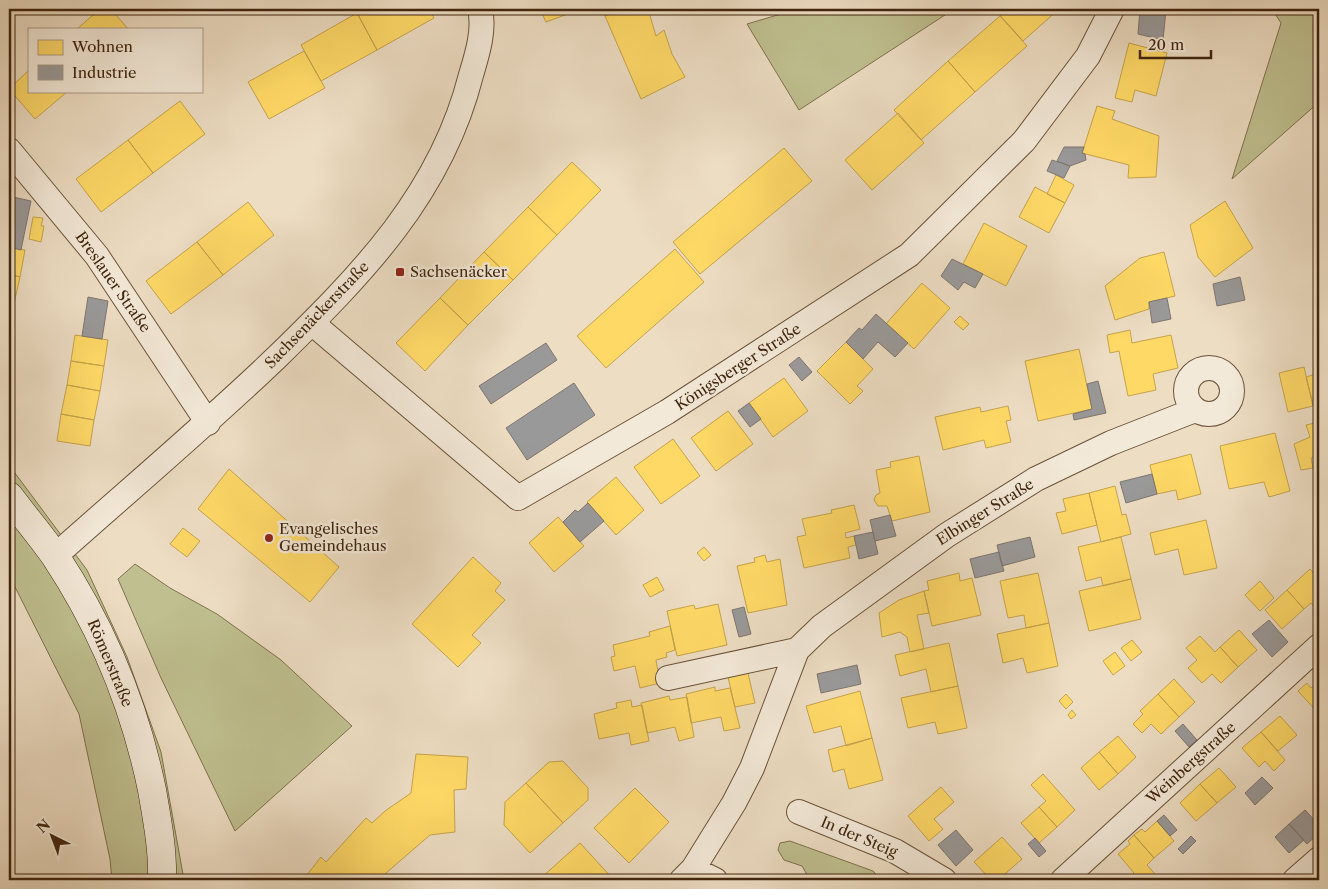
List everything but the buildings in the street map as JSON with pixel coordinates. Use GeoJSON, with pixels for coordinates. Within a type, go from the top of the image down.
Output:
{"type":"FeatureCollection","features":[{"type":"Feature","properties":{"kind":"main road","name":"Römerstraße"},"geometry":{"type":"LineString","coordinates":[[9,496],[55,556],[88,612],[124,689],[146,762],[157,817],[162,880]]}},
{"type":"Feature","properties":{"kind":"street","name":"Sachsenäckerstraße"},"geometry":{"type":"LineString","coordinates":[[55,556],[208,423],[312,323],[400,225],[430,178],[455,126],[468,90],[479,46],[480,9]]}},
{"type":"Feature","properties":{"kind":"street","name":"Königsberger Straße"},"geometry":{"type":"LineString","coordinates":[[312,323],[518,498],[667,412],[909,255],[1024,141],[1088,56],[1112,9]]}},
{"type":"Feature","properties":{"kind":"street","name":"Breslauer Straße"},"geometry":{"type":"LineString","coordinates":[[9,150],[41,186],[102,263],[208,423]]}},
{"type":"Feature","properties":{"kind":"street","name":"Elbinger Straße"},"geometry":{"type":"LineString","coordinates":[[687,874],[734,803],[752,768],[797,650],[822,626],[947,535],[1036,480],[1111,443],[1195,410]]}},
{"type":"Feature","properties":{"kind":"street","name":"Weinbergstraße"},"geometry":{"type":"LineString","coordinates":[[1063,880],[1319,646]]}},
{"type":"Feature","properties":{"kind":"street"},"geometry":{"type":"LineString","coordinates":[[668,678],[797,650]]}},
{"type":"Feature","properties":{"kind":"street","name":"In der Steig"},"geometry":{"type":"LineString","coordinates":[[799,812],[895,851],[944,880]]}},
{"type":"Feature","properties":{"kind":"street"},"geometry":{"type":"LineString","coordinates":[[1295,880],[1319,859]]}},
{"type":"Feature","properties":{"kind":"street"},"geometry":{"type":"LineString","coordinates":[[687,874],[715,880]]}},
{"type":"Feature","properties":{"kind":"green space"},"geometry":{"type":"Polygon","coordinates":[[[798,9],[944,9],[945,15],[799,110],[747,24],[798,9]]]}},
{"type":"Feature","properties":{"kind":"green space"},"geometry":{"type":"Polygon","coordinates":[[[1272,9],[1319,9],[1319,102],[1232,179],[1281,23],[1272,9]]]}},
{"type":"Feature","properties":{"kind":"green space"},"geometry":{"type":"Polygon","coordinates":[[[9,465],[87,570],[127,657],[161,752],[184,880],[112,880],[110,859],[79,714],[9,575],[9,465]]]}},
{"type":"Feature","properties":{"kind":"green space"},"geometry":{"type":"Polygon","coordinates":[[[135,564],[170,588],[217,614],[281,660],[352,726],[235,831],[161,678],[118,579],[135,564]]]}},
{"type":"Feature","properties":{"kind":"green space"},"geometry":{"type":"Polygon","coordinates":[[[790,841],[873,871],[881,880],[810,880],[802,866],[784,860],[778,850],[780,843],[790,841]]]}},
{"type":"Feature","properties":{"kind":"place","name":"Sachsenäcker"},"geometry":{"type":"Point","coordinates":[400,272]}},
{"type":"Feature","properties":{"kind":"place","name":"Evangelisches Gemeindehaus"},"geometry":{"type":"Point","coordinates":[269,538]}}]}
